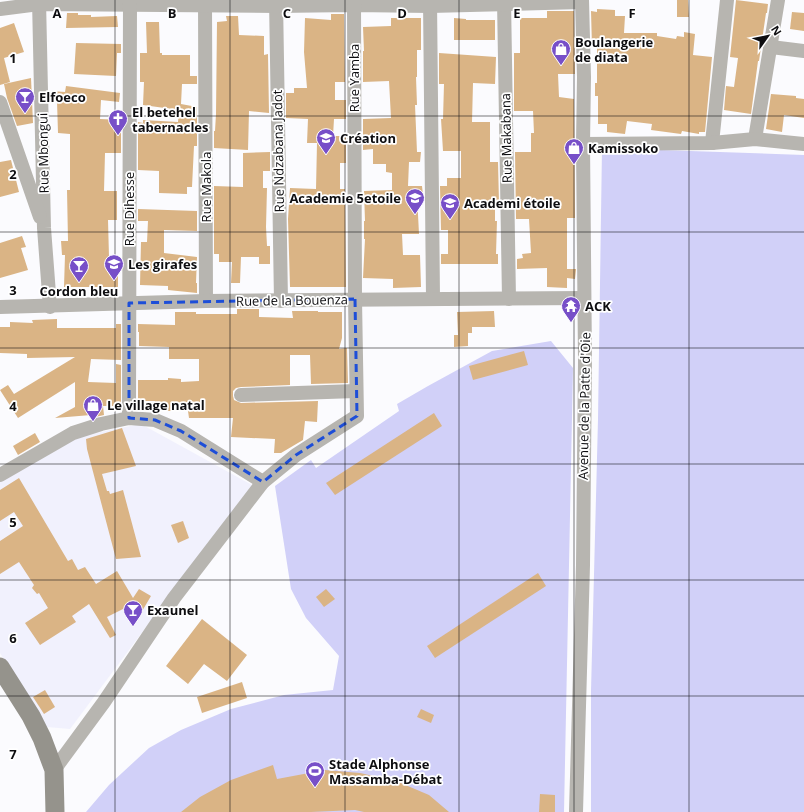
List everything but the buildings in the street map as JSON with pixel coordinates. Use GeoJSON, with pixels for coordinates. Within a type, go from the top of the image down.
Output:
{"type":"FeatureCollection","features":[{"type":"Feature","properties":{"kind":"street"},"geometry":{"type":"LineString","coordinates":[[712,143],[727,0]]}},
{"type":"Feature","properties":{"kind":"street"},"geometry":{"type":"LineString","coordinates":[[754,139],[778,0]]}},
{"type":"Feature","properties":{"kind":"street"},"geometry":{"type":"LineString","coordinates":[[0,9],[39,2],[430,3],[582,1]]}},
{"type":"Feature","properties":{"kind":"street","name":"Avenue de la Patte d'Oie"},"geometry":{"type":"LineString","coordinates":[[576,812],[583,564],[586,361],[584,298],[584,77],[582,1]]}},
{"type":"Feature","properties":{"kind":"street","name":"Rue Mbongui"},"geometry":{"type":"LineString","coordinates":[[39,2],[44,228],[50,307]]}},
{"type":"Feature","properties":{"kind":"street","name":"Rue Dihesse"},"geometry":{"type":"LineString","coordinates":[[129,418],[130,2]]}},
{"type":"Feature","properties":{"kind":"street","name":"Rue Yamba"},"geometry":{"type":"LineString","coordinates":[[263,482],[296,455],[357,416],[354,2]]}},
{"type":"Feature","properties":{"kind":"street","name":"Rue Makabana"},"geometry":{"type":"LineString","coordinates":[[504,2],[509,299]]}},
{"type":"Feature","properties":{"kind":"street","name":"Rue Makola"},"geometry":{"type":"LineString","coordinates":[[205,3],[206,301]]}},
{"type":"Feature","properties":{"kind":"street","name":"Rue Ndzabana Jadot"},"geometry":{"type":"LineString","coordinates":[[276,3],[281,301]]}},
{"type":"Feature","properties":{"kind":"street"},"geometry":{"type":"LineString","coordinates":[[430,3],[433,298]]}},
{"type":"Feature","properties":{"kind":"street"},"geometry":{"type":"LineString","coordinates":[[771,47],[804,51]]}},
{"type":"Feature","properties":{"kind":"street"},"geometry":{"type":"LineString","coordinates":[[0,102],[44,228]]}},
{"type":"Feature","properties":{"kind":"street"},"geometry":{"type":"LineString","coordinates":[[583,144],[712,143],[754,139],[804,144]]}},
{"type":"Feature","properties":{"kind":"street","name":"Rue de la Bouenza"},"geometry":{"type":"LineString","coordinates":[[0,308],[206,301],[584,298]]}},
{"type":"Feature","properties":{"kind":"street"},"geometry":{"type":"LineString","coordinates":[[241,395],[356,391]]}},
{"type":"Feature","properties":{"kind":"street"},"geometry":{"type":"LineString","coordinates":[[0,475],[73,433],[100,424],[129,418],[155,420],[181,431],[263,482],[174,598],[104,702],[54,770]]}},
{"type":"Feature","properties":{"kind":"street"},"geometry":{"type":"LineString","coordinates":[[0,667],[31,716],[42,738],[54,770],[56,812]]}},
{"type":"Feature","properties":{"kind":"highlighted area"},"geometry":{"type":"Polygon","coordinates":[[[355,299],[357,416],[296,455],[263,482],[181,431],[155,420],[129,418],[129,303],[355,299]]]}},
{"type":"Feature","properties":{"kind":"shaded area"},"geometry":{"type":"Polygon","coordinates":[[[602,148],[804,155],[804,812],[591,812],[591,691],[598,419],[602,148]]]}},
{"type":"Feature","properties":{"kind":"shaded area"},"geometry":{"type":"Polygon","coordinates":[[[551,341],[573,368],[564,812],[86,812],[109,785],[149,748],[181,730],[231,709],[284,695],[333,690],[339,656],[306,618],[291,589],[275,486],[311,460],[316,468],[399,411],[397,404],[492,351],[551,341]]]}},
{"type":"Feature","properties":{"kind":"shaded area"},"geometry":{"type":"Polygon","coordinates":[[[141,424],[252,485],[70,729],[47,727],[0,653],[0,482],[80,436],[141,424]]]}},
{"type":"Feature","properties":{"kind":"place","name":"Boulangerie de diata"},"geometry":{"type":"Point","coordinates":[561,66]}},
{"type":"Feature","properties":{"kind":"place","name":"Elfoeco"},"geometry":{"type":"Point","coordinates":[25,114]}},
{"type":"Feature","properties":{"kind":"place","name":"El betehel tabernacles"},"geometry":{"type":"Point","coordinates":[118,136]}},
{"type":"Feature","properties":{"kind":"place","name":"Création"},"geometry":{"type":"Point","coordinates":[326,155]}},
{"type":"Feature","properties":{"kind":"place","name":"Kamissoko"},"geometry":{"type":"Point","coordinates":[574,165]}},
{"type":"Feature","properties":{"kind":"place","name":"Academie 5etoile"},"geometry":{"type":"Point","coordinates":[415,215]}},
{"type":"Feature","properties":{"kind":"place","name":"Academi étoile"},"geometry":{"type":"Point","coordinates":[450,220]}},
{"type":"Feature","properties":{"kind":"place","name":"Les girafes"},"geometry":{"type":"Point","coordinates":[114,281]}},
{"type":"Feature","properties":{"kind":"place","name":"Cordon bleu"},"geometry":{"type":"Point","coordinates":[79,283]}},
{"type":"Feature","properties":{"kind":"place","name":"ACK"},"geometry":{"type":"Point","coordinates":[571,323]}},
{"type":"Feature","properties":{"kind":"place","name":"Le village natal"},"geometry":{"type":"Point","coordinates":[93,422]}},
{"type":"Feature","properties":{"kind":"place","name":"Exaunel"},"geometry":{"type":"Point","coordinates":[133,627]}},
{"type":"Feature","properties":{"kind":"place","name":"Stade Alphonse Massamba-Débat"},"geometry":{"type":"Point","coordinates":[315,788]}}]}
